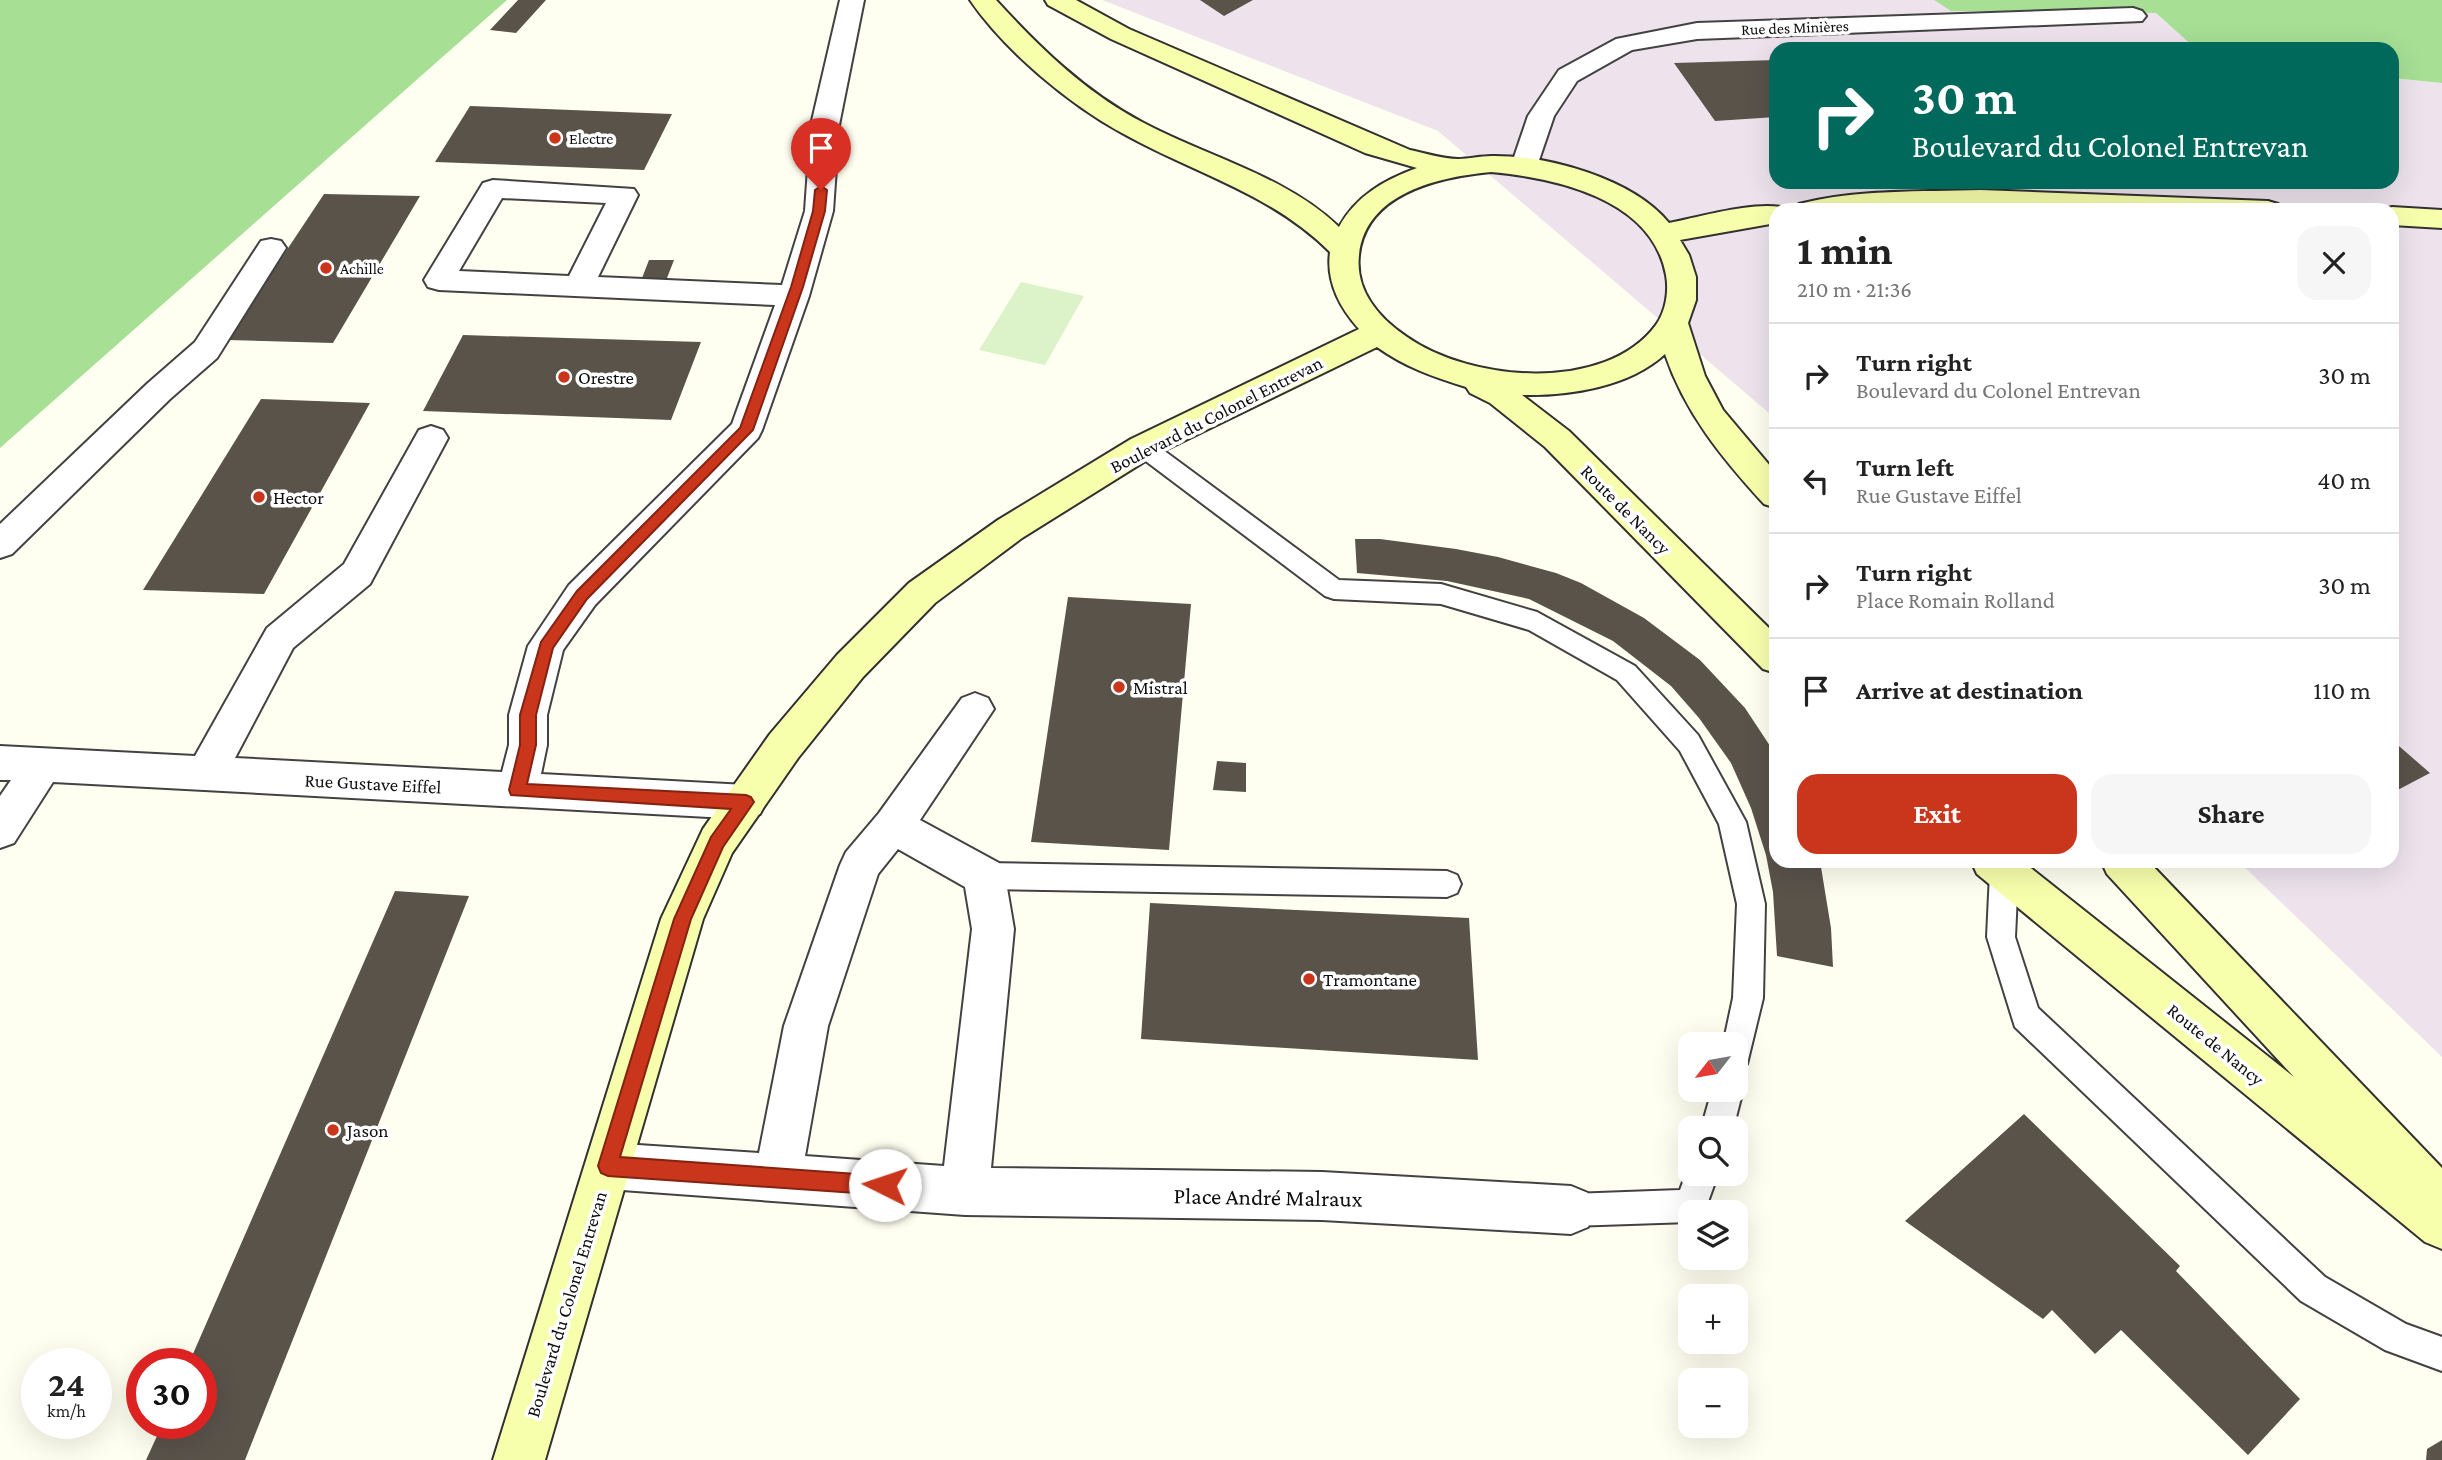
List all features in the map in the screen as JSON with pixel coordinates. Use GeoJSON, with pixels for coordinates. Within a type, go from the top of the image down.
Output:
{"type":"FeatureCollection","features":[{"type":"Feature","properties":{"kind":"main road"},"geometry":{"type":"LineString","coordinates":[[982,0],[1036,59],[1077,95],[1133,128],[1293,204],[1328,230],[1344,249]]}},
{"type":"Feature","properties":{"kind":"main road"},"geometry":{"type":"LineString","coordinates":[[1057,0],[1119,34],[1374,147],[1404,157],[1458,167]]}},
{"type":"Feature","properties":{"kind":"main road"},"geometry":{"type":"LineString","coordinates":[[1491,164],[1525,166],[1566,175],[1605,190],[1638,210],[1663,234],[1680,264],[1683,295],[1674,325],[1660,342],[1642,357],[1618,370],[1590,379],[1528,385],[1463,376],[1432,365],[1380,332],[1361,312],[1349,291],[1343,270],[1344,249],[1351,229],[1363,211],[1404,182],[1458,167],[1491,164]]}},
{"type":"Feature","properties":{"kind":"main road"},"geometry":{"type":"LineString","coordinates":[[1879,203],[1909,200],[2109,203]]}},
{"type":"Feature","properties":{"kind":"main road"},"geometry":{"type":"LineString","coordinates":[[1663,234],[1723,221],[1769,215]]}},
{"type":"Feature","properties":{"kind":"main road"},"geometry":{"type":"LineString","coordinates":[[2399,216],[2442,219]]}},
{"type":"Feature","properties":{"kind":"main road"},"geometry":{"type":"LineString","coordinates":[[1674,325],[1680,357],[1699,402],[1721,433],[1769,487]]}},
{"type":"Feature","properties":{"kind":"main road","name":"Boulevard du Colonel Entrevan"},"geometry":{"type":"LineString","coordinates":[[519,1460],[682,919],[717,842],[784,746],[850,666],[922,593],[1010,528],[1143,447],[1380,332]]}},
{"type":"Feature","properties":{"kind":"main road","name":"Route de Nancy"},"geometry":{"type":"LineString","coordinates":[[1463,376],[1501,395],[1557,439],[1769,651]]}},
{"type":"Feature","properties":{"kind":"main road","name":"Route de Nancy"},"geometry":{"type":"LineString","coordinates":[[1998,868],[2442,1225]]}},
{"type":"Feature","properties":{"kind":"main road"},"geometry":{"type":"LineString","coordinates":[[2128,868],[2442,1202]]}},
{"type":"Feature","properties":{"kind":"street"},"geometry":{"type":"LineString","coordinates":[[517,790],[528,745],[528,715],[546,646],[582,595],[746,430],[794,296],[819,211],[825,125],[852,0]]}},
{"type":"Feature","properties":{"kind":"street","name":"Rue des Minières"},"geometry":{"type":"LineString","coordinates":[[1525,166],[1541,116],[1568,76],[1625,44],[1697,31],[2133,16]]}},
{"type":"Feature","properties":{"kind":"street"},"geometry":{"type":"LineString","coordinates":[[579,286],[624,195],[493,189],[439,279],[579,286],[794,296]]}},
{"type":"Feature","properties":{"kind":"street"},"geometry":{"type":"LineString","coordinates":[[0,544],[159,391],[206,350],[271,248]]}},
{"type":"Feature","properties":{"kind":"street"},"geometry":{"type":"LineString","coordinates":[[206,774],[280,638],[357,574],[431,438]]}},
{"type":"Feature","properties":{"kind":"street"},"geometry":{"type":"LineString","coordinates":[[778,1178],[806,1026],[861,865],[893,826],[975,709]]}},
{"type":"Feature","properties":{"kind":"street","name":"Rue Gustave Eiffel"},"geometry":{"type":"LineString","coordinates":[[0,763],[746,802]]}},
{"type":"Feature","properties":{"kind":"street"},"geometry":{"type":"LineString","coordinates":[[0,830],[44,765]]}},
{"type":"Feature","properties":{"kind":"street"},"geometry":{"type":"LineString","coordinates":[[893,826],[984,876],[993,929],[965,1191]]}},
{"type":"Feature","properties":{"kind":"street","name":"Place André Malraux"},"geometry":{"type":"LineString","coordinates":[[608,1166],[965,1191],[1322,1196],[1571,1210]]}},
{"type":"Feature","properties":{"kind":"lane"},"geometry":{"type":"LineString","coordinates":[[1143,447],[1335,589],[1441,594],[1537,622],[1626,673],[1689,743],[1732,822],[1751,904],[1748,998],[1741,1032]]}},
{"type":"Feature","properties":{"kind":"lane"},"geometry":{"type":"LineString","coordinates":[[1997,868],[2001,937],[2026,1017],[2313,1289],[2397,1338],[2442,1354]]}},
{"type":"Feature","properties":{"kind":"lane"},"geometry":{"type":"LineString","coordinates":[[984,876],[1447,884]]}},
{"type":"Feature","properties":{"kind":"lane"},"geometry":{"type":"LineString","coordinates":[[1571,1210],[1691,1206],[1698,1186]]}},
{"type":"Feature","properties":{"kind":"shaded area"},"geometry":{"type":"Polygon","coordinates":[[[1102,0],[1934,0],[1952,11],[2156,13],[2188,42],[1769,42],[1769,189],[2399,189],[2399,79],[2442,83],[2442,1057],[2245,868],[2399,868],[2399,203],[1769,203],[1769,413],[1438,131],[1102,0]]]}},
{"type":"Feature","properties":{"kind":"green space"},"geometry":{"type":"Polygon","coordinates":[[[0,0],[507,0],[0,448],[0,0]]]}},
{"type":"Feature","properties":{"kind":"green space"},"geometry":{"type":"Polygon","coordinates":[[[1934,0],[2442,0],[2442,83],[2399,79],[2399,42],[2188,42],[2156,13],[1951,11],[1934,0]]]}},
{"type":"Feature","properties":{"kind":"green space"},"geometry":{"type":"Polygon","coordinates":[[[1021,282],[1084,296],[1045,365],[979,350],[1021,282]]]}},
{"type":"Feature","properties":{"kind":"building"},"geometry":{"type":"Polygon","coordinates":[[[518,0],[546,0],[516,33],[490,30],[518,0]]]}},
{"type":"Feature","properties":{"kind":"building"},"geometry":{"type":"Polygon","coordinates":[[[1200,0],[1253,0],[1224,16],[1200,0]]]}},
{"type":"Feature","properties":{"kind":"building"},"geometry":{"type":"Polygon","coordinates":[[[1769,60],[1769,117],[1715,121],[1674,63],[1769,60]]]}},
{"type":"Feature","properties":{"kind":"building","name":"Electre"},"geometry":{"type":"Polygon","coordinates":[[[470,106],[672,114],[644,170],[435,162],[470,106]]]}},
{"type":"Feature","properties":{"kind":"building","name":"Achille"},"geometry":{"type":"Polygon","coordinates":[[[324,194],[420,196],[333,343],[227,340],[324,194]]]}},
{"type":"Feature","properties":{"kind":"building"},"geometry":{"type":"Polygon","coordinates":[[[649,260],[674,260],[667,278],[642,278],[649,260]]]}},
{"type":"Feature","properties":{"kind":"building","name":"Orestre"},"geometry":{"type":"Polygon","coordinates":[[[463,335],[701,342],[671,420],[423,411],[463,335]]]}},
{"type":"Feature","properties":{"kind":"building","name":"Hector"},"geometry":{"type":"Polygon","coordinates":[[[261,399],[370,403],[264,594],[143,590],[261,399]]]}},
{"type":"Feature","properties":{"kind":"building"},"geometry":{"type":"Polygon","coordinates":[[[1355,539],[1380,539],[1498,557],[1581,583],[1644,618],[1700,660],[1745,708],[1769,744],[1769,868],[1821,868],[1831,928],[1833,967],[1777,956],[1773,892],[1766,855],[1751,808],[1731,763],[1699,718],[1671,686],[1613,641],[1529,599],[1447,581],[1357,573],[1355,539]]]}},
{"type":"Feature","properties":{"kind":"building","name":"Mistral"},"geometry":{"type":"Polygon","coordinates":[[[1068,597],[1191,604],[1169,850],[1031,842],[1068,597]]]}},
{"type":"Feature","properties":{"kind":"building"},"geometry":{"type":"Polygon","coordinates":[[[2399,746],[2430,773],[2399,789],[2399,746]]]}},
{"type":"Feature","properties":{"kind":"building"},"geometry":{"type":"Polygon","coordinates":[[[1217,761],[1246,763],[1246,792],[1213,790],[1217,761]]]}},
{"type":"Feature","properties":{"kind":"building","name":"Jason"},"geometry":{"type":"Polygon","coordinates":[[[395,891],[469,896],[245,1460],[146,1460],[156,1439],[217,1439],[217,1348],[196,1348],[395,891]]]}},
{"type":"Feature","properties":{"kind":"building","name":"Tramontane"},"geometry":{"type":"Polygon","coordinates":[[[1150,903],[1469,918],[1478,1060],[1141,1039],[1150,903]]]}},
{"type":"Feature","properties":{"kind":"building"},"geometry":{"type":"Polygon","coordinates":[[[2024,1114],[2180,1266],[2176,1271],[2300,1399],[2248,1455],[2121,1330],[2095,1354],[2052,1310],[2043,1319],[1905,1221],[2024,1114]]]}},
{"type":"Feature","properties":{"kind":"building"},"geometry":{"type":"Polygon","coordinates":[[[2442,1440],[2442,1460],[2426,1460],[2427,1449],[2442,1440]]]}},
{"type":"Feature","properties":{"kind":"place","name":"Electre"},"geometry":{"type":"Point","coordinates":[555,138]}},
{"type":"Feature","properties":{"kind":"place","name":"Achille"},"geometry":{"type":"Point","coordinates":[326,268]}},
{"type":"Feature","properties":{"kind":"place","name":"Orestre"},"geometry":{"type":"Point","coordinates":[564,377]}},
{"type":"Feature","properties":{"kind":"place","name":"Hector"},"geometry":{"type":"Point","coordinates":[259,497]}},
{"type":"Feature","properties":{"kind":"place","name":"Mistral"},"geometry":{"type":"Point","coordinates":[1119,687]}},
{"type":"Feature","properties":{"kind":"place","name":"Tramontane"},"geometry":{"type":"Point","coordinates":[1309,979]}},
{"type":"Feature","properties":{"kind":"place","name":"Jason"},"geometry":{"type":"Point","coordinates":[333,1130]}},
{"type":"Feature","properties":{"kind":"route"},"geometry":{"type":"LineString","coordinates":[[821,190],[819,211],[797,287],[746,430],[582,595],[546,646],[528,715],[528,745],[517,790],[746,802],[717,842],[682,919],[608,1166],[885,1185]]}}]}
